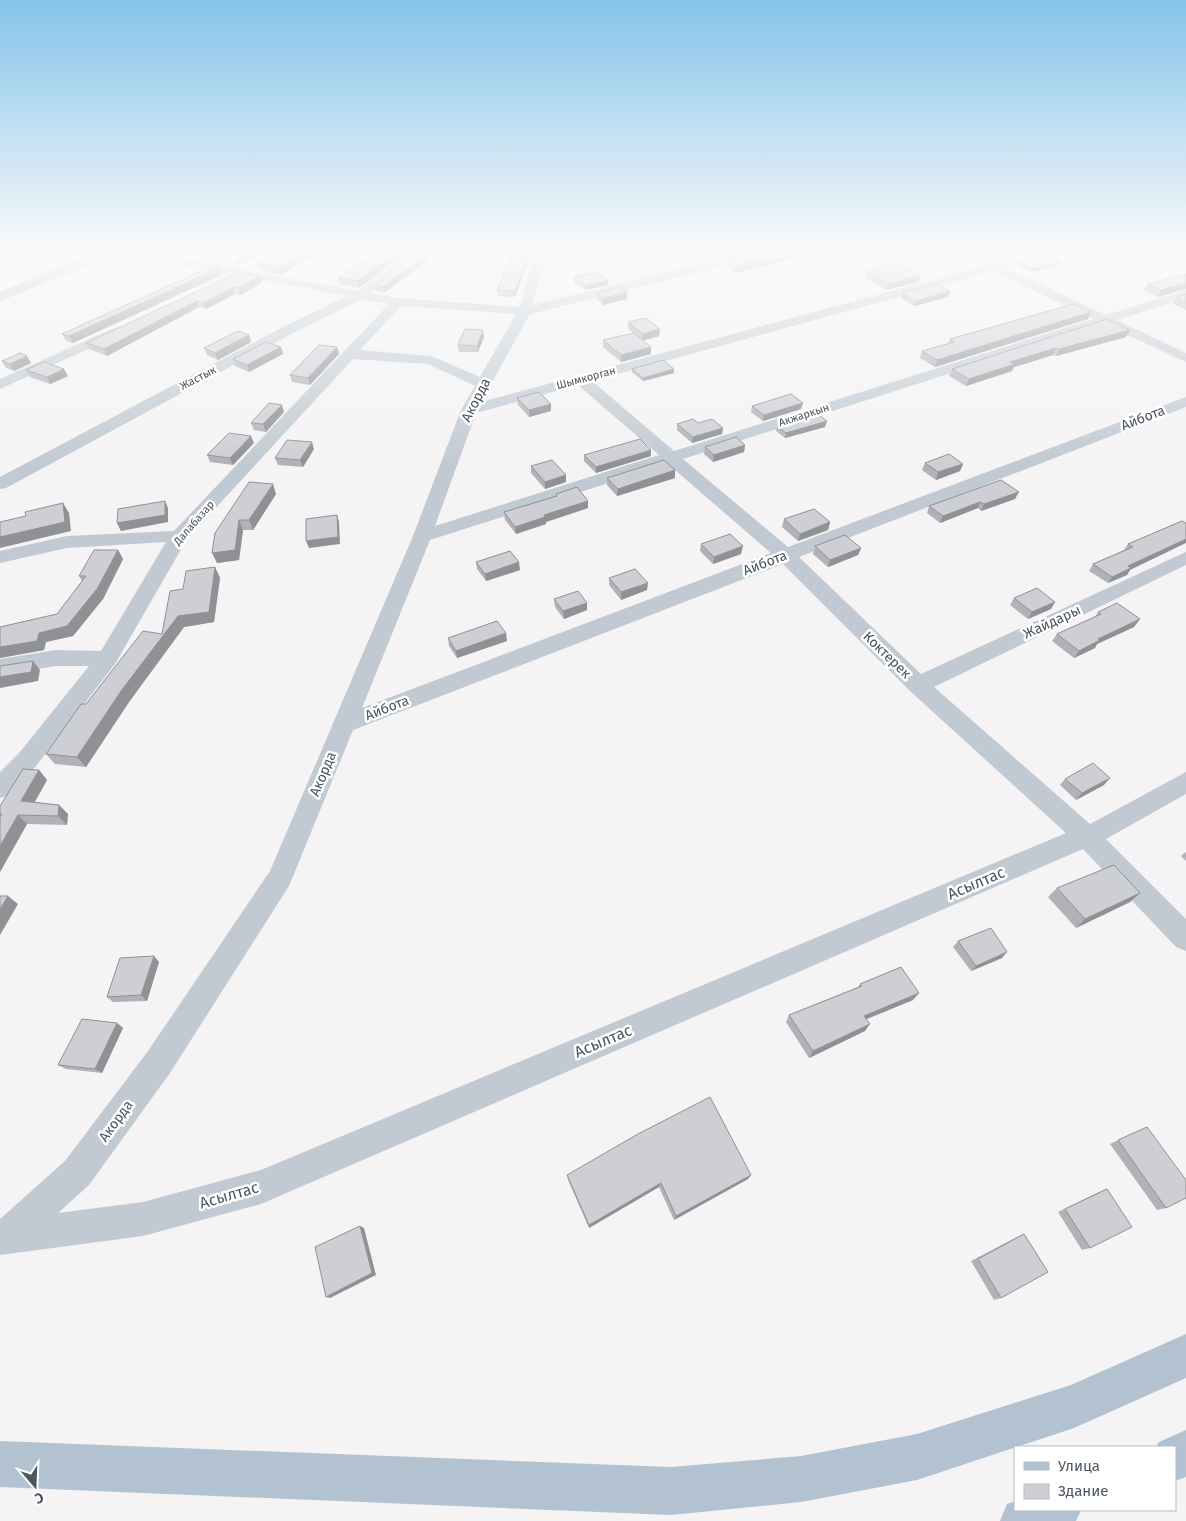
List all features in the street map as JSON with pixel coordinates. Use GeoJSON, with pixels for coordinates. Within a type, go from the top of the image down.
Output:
{"type":"FeatureCollection","features":[{"type":"Feature","properties":{"kind":"main road"},"geometry":{"type":"LineString","coordinates":[[0,1464],[671,1491],[801,1479],[917,1457],[1074,1406],[1186,1356]]}},
{"type":"Feature","properties":{"kind":"main road"},"geometry":{"type":"LineString","coordinates":[[1024,1521],[1055,1511]]}},
{"type":"Feature","properties":{"kind":"street","name":"Жастык"},"geometry":{"type":"LineString","coordinates":[[0,484],[302,323]]}},
{"type":"Feature","properties":{"kind":"street","name":"Далабазар"},"geometry":{"type":"LineString","coordinates":[[0,788],[28,759],[107,659],[180,536],[379,323]]}},
{"type":"Feature","properties":{"kind":"street","name":"Акорда"},"geometry":{"type":"LineString","coordinates":[[3,1238],[77,1173],[159,1062],[280,878],[422,536],[469,410],[518,323]]}},
{"type":"Feature","properties":{"kind":"street","name":"Шымкорган"},"geometry":{"type":"LineString","coordinates":[[469,410],[792,323]]}},
{"type":"Feature","properties":{"kind":"street","name":"Акжаркын"},"geometry":{"type":"LineString","coordinates":[[422,536],[1096,323]]}},
{"type":"Feature","properties":{"kind":"street"},"geometry":{"type":"LineString","coordinates":[[1111,323],[1186,358]]}},
{"type":"Feature","properties":{"kind":"street"},"geometry":{"type":"LineString","coordinates":[[0,385],[125,327]]}},
{"type":"Feature","properties":{"kind":"street"},"geometry":{"type":"LineString","coordinates":[[350,354],[431,360],[483,386],[518,397]]}},
{"type":"Feature","properties":{"kind":"street","name":"Коктерек"},"geometry":{"type":"LineString","coordinates":[[581,380],[785,556],[918,685],[1086,836],[1186,938]]}},
{"type":"Feature","properties":{"kind":"street","name":"Айбота"},"geometry":{"type":"LineString","coordinates":[[344,724],[1186,402]]}},
{"type":"Feature","properties":{"kind":"street"},"geometry":{"type":"LineString","coordinates":[[0,558],[67,542],[180,536]]}},
{"type":"Feature","properties":{"kind":"street","name":"Жайдары"},"geometry":{"type":"LineString","coordinates":[[918,685],[1186,558]]}},
{"type":"Feature","properties":{"kind":"street"},"geometry":{"type":"LineString","coordinates":[[0,667],[56,658],[107,659]]}},
{"type":"Feature","properties":{"kind":"street","name":"Асылтас"},"geometry":{"type":"LineString","coordinates":[[3,1238],[143,1219],[261,1187],[1101,830],[1186,782]]}},
{"type":"Feature","properties":{"kind":"building"},"geometry":{"type":"Polygon","coordinates":[[[86,323],[98,323],[69,336],[62,334],[86,323]]]}},
{"type":"Feature","properties":{"kind":"building"},"geometry":{"type":"Polygon","coordinates":[[[129,323],[154,323],[104,349],[86,343],[129,323]]]}},
{"type":"Feature","properties":{"kind":"building"},"geometry":{"type":"Polygon","coordinates":[[[629,323],[652,323],[660,329],[643,334],[629,323]]]}},
{"type":"Feature","properties":{"kind":"building"},"geometry":{"type":"Polygon","coordinates":[[[1007,323],[1056,323],[937,360],[922,351],[954,342],[950,339],[1007,323]]]}},
{"type":"Feature","properties":{"kind":"building"},"geometry":{"type":"Polygon","coordinates":[[[1095,323],[1115,323],[1130,330],[1059,349],[1056,348],[1010,362],[1015,364],[969,379],[952,369],[1095,323]]]}},
{"type":"Feature","properties":{"kind":"building"},"geometry":{"type":"Polygon","coordinates":[[[465,329],[483,330],[477,346],[458,345],[465,329]]]}},
{"type":"Feature","properties":{"kind":"building"},"geometry":{"type":"Polygon","coordinates":[[[238,331],[249,335],[215,353],[204,348],[238,331]]]}},
{"type":"Feature","properties":{"kind":"building"},"geometry":{"type":"Polygon","coordinates":[[[634,333],[651,347],[621,355],[603,340],[634,333]]]}},
{"type":"Feature","properties":{"kind":"building"},"geometry":{"type":"Polygon","coordinates":[[[266,342],[281,347],[247,365],[233,359],[266,342]]]}},
{"type":"Feature","properties":{"kind":"building"},"geometry":{"type":"Polygon","coordinates":[[[319,345],[337,347],[308,378],[290,375],[319,345]]]}},
{"type":"Feature","properties":{"kind":"building"},"geometry":{"type":"Polygon","coordinates":[[[20,353],[27,356],[10,364],[2,361],[20,353]]]}},
{"type":"Feature","properties":{"kind":"building"},"geometry":{"type":"Polygon","coordinates":[[[663,360],[674,369],[643,378],[632,369],[663,360]]]}},
{"type":"Feature","properties":{"kind":"building"},"geometry":{"type":"Polygon","coordinates":[[[44,362],[64,369],[47,377],[26,370],[44,362]]]}},
{"type":"Feature","properties":{"kind":"building"},"geometry":{"type":"Polygon","coordinates":[[[539,392],[551,404],[529,410],[517,398],[539,392]]]}},
{"type":"Feature","properties":{"kind":"building"},"geometry":{"type":"Polygon","coordinates":[[[791,394],[803,403],[764,415],[752,406],[791,394]]]}},
{"type":"Feature","properties":{"kind":"building"},"geometry":{"type":"Polygon","coordinates":[[[269,403],[282,405],[263,424],[251,423],[269,403]]]}},
{"type":"Feature","properties":{"kind":"building"},"geometry":{"type":"Polygon","coordinates":[[[816,413],[827,421],[786,433],[777,426],[816,413]]]}},
{"type":"Feature","properties":{"kind":"building"},"geometry":{"type":"Polygon","coordinates":[[[693,419],[698,423],[712,419],[723,428],[693,437],[677,424],[693,419]]]}},
{"type":"Feature","properties":{"kind":"building"},"geometry":{"type":"Polygon","coordinates":[[[229,433],[251,436],[230,458],[207,455],[229,433]]]}},
{"type":"Feature","properties":{"kind":"building"},"geometry":{"type":"Polygon","coordinates":[[[736,437],[745,445],[714,455],[705,447],[736,437]]]}},
{"type":"Feature","properties":{"kind":"building"},"geometry":{"type":"Polygon","coordinates":[[[640,439],[651,450],[596,467],[584,455],[640,439]]]}},
{"type":"Feature","properties":{"kind":"building"},"geometry":{"type":"Polygon","coordinates":[[[287,440],[312,442],[300,460],[275,458],[287,440]]]}},
{"type":"Feature","properties":{"kind":"building"},"geometry":{"type":"Polygon","coordinates":[[[949,454],[963,464],[938,472],[925,463],[949,454]]]}},
{"type":"Feature","properties":{"kind":"building"},"geometry":{"type":"Polygon","coordinates":[[[552,460],[566,475],[545,482],[531,466],[552,460]]]}},
{"type":"Feature","properties":{"kind":"building"},"geometry":{"type":"Polygon","coordinates":[[[664,460],[675,470],[618,489],[607,478],[664,460]]]}},
{"type":"Feature","properties":{"kind":"building"},"geometry":{"type":"Polygon","coordinates":[[[1001,480],[1019,492],[984,504],[980,502],[943,516],[929,506],[1001,480]]]}},
{"type":"Feature","properties":{"kind":"building"},"geometry":{"type":"Polygon","coordinates":[[[249,482],[273,484],[249,520],[239,520],[235,550],[212,553],[215,533],[249,482]]]}},
{"type":"Feature","properties":{"kind":"building"},"geometry":{"type":"Polygon","coordinates":[[[577,487],[588,501],[544,515],[545,517],[515,527],[504,512],[557,496],[556,494],[577,487]]]}},
{"type":"Feature","properties":{"kind":"building"},"geometry":{"type":"Polygon","coordinates":[[[165,501],[165,515],[117,523],[118,509],[165,501]]]}},
{"type":"Feature","properties":{"kind":"building"},"geometry":{"type":"Polygon","coordinates":[[[63,503],[65,522],[0,537],[0,522],[26,516],[25,512],[63,503]]]}},
{"type":"Feature","properties":{"kind":"building"},"geometry":{"type":"Polygon","coordinates":[[[814,509],[830,522],[800,534],[784,519],[814,509]]]}},
{"type":"Feature","properties":{"kind":"building"},"geometry":{"type":"Polygon","coordinates":[[[337,515],[338,537],[306,541],[306,519],[337,515]]]}},
{"type":"Feature","properties":{"kind":"building"},"geometry":{"type":"Polygon","coordinates":[[[1182,521],[1186,523],[1186,539],[1128,566],[1131,568],[1112,577],[1093,564],[1133,547],[1128,544],[1182,521]]]}},
{"type":"Feature","properties":{"kind":"building"},"geometry":{"type":"Polygon","coordinates":[[[730,534],[743,546],[714,557],[701,544],[730,534]]]}},
{"type":"Feature","properties":{"kind":"building"},"geometry":{"type":"Polygon","coordinates":[[[845,535],[861,548],[830,560],[815,546],[845,535]]]}},
{"type":"Feature","properties":{"kind":"building"},"geometry":{"type":"Polygon","coordinates":[[[94,550],[118,550],[97,589],[67,626],[39,633],[37,641],[0,647],[0,627],[57,614],[86,576],[79,576],[94,550]]]}},
{"type":"Feature","properties":{"kind":"building"},"geometry":{"type":"Polygon","coordinates":[[[510,551],[519,562],[485,574],[476,562],[510,551]]]}},
{"type":"Feature","properties":{"kind":"building"},"geometry":{"type":"Polygon","coordinates":[[[215,567],[209,612],[178,616],[121,691],[77,757],[46,754],[81,704],[86,704],[143,631],[162,634],[170,591],[183,589],[186,571],[215,567]]]}},
{"type":"Feature","properties":{"kind":"building"},"geometry":{"type":"Polygon","coordinates":[[[635,569],[648,583],[621,592],[609,578],[635,569]]]}},
{"type":"Feature","properties":{"kind":"building"},"geometry":{"type":"Polygon","coordinates":[[[1037,588],[1055,602],[1032,612],[1014,598],[1037,588]]]}},
{"type":"Feature","properties":{"kind":"building"},"geometry":{"type":"Polygon","coordinates":[[[578,591],[587,603],[563,611],[554,599],[578,591]]]}},
{"type":"Feature","properties":{"kind":"building"},"geometry":{"type":"Polygon","coordinates":[[[1117,603],[1140,619],[1098,639],[1100,640],[1079,651],[1057,634],[1101,614],[1098,612],[1117,603]]]}},
{"type":"Feature","properties":{"kind":"building"},"geometry":{"type":"Polygon","coordinates":[[[497,621],[506,633],[456,651],[448,638],[497,621]]]}},
{"type":"Feature","properties":{"kind":"building"},"geometry":{"type":"Polygon","coordinates":[[[33,661],[31,672],[0,677],[0,666],[33,661]]]}},
{"type":"Feature","properties":{"kind":"building"},"geometry":{"type":"Polygon","coordinates":[[[1093,763],[1110,778],[1082,793],[1065,779],[1093,763]]]}},
{"type":"Feature","properties":{"kind":"building"},"geometry":{"type":"Polygon","coordinates":[[[23,769],[39,770],[21,801],[59,805],[58,816],[18,815],[0,846],[0,817],[2,814],[0,814],[0,806],[23,769]]]}},
{"type":"Feature","properties":{"kind":"building"},"geometry":{"type":"Polygon","coordinates":[[[1114,865],[1140,893],[1085,919],[1057,888],[1114,865]]]}},
{"type":"Feature","properties":{"kind":"building"},"geometry":{"type":"Polygon","coordinates":[[[0,896],[8,896],[0,909],[0,896]]]}},
{"type":"Feature","properties":{"kind":"building"},"geometry":{"type":"Polygon","coordinates":[[[991,928],[1007,952],[976,966],[958,941],[991,928]]]}},
{"type":"Feature","properties":{"kind":"building"},"geometry":{"type":"Polygon","coordinates":[[[154,956],[141,995],[107,997],[120,958],[154,956]]]}},
{"type":"Feature","properties":{"kind":"building"},"geometry":{"type":"Polygon","coordinates":[[[901,967],[919,993],[864,1016],[870,1024],[813,1051],[789,1015],[862,986],[860,984],[901,967]]]}},
{"type":"Feature","properties":{"kind":"building"},"geometry":{"type":"Polygon","coordinates":[[[82,1019],[117,1023],[95,1069],[58,1065],[82,1019]]]}},
{"type":"Feature","properties":{"kind":"building"},"geometry":{"type":"Polygon","coordinates":[[[710,1097],[751,1175],[676,1216],[661,1183],[589,1225],[567,1175],[638,1134],[710,1097]]]}},
{"type":"Feature","properties":{"kind":"building"},"geometry":{"type":"Polygon","coordinates":[[[1147,1127],[1186,1180],[1186,1198],[1166,1208],[1118,1140],[1147,1127]]]}},
{"type":"Feature","properties":{"kind":"building"},"geometry":{"type":"Polygon","coordinates":[[[1107,1189],[1132,1227],[1090,1248],[1065,1209],[1107,1189]]]}},
{"type":"Feature","properties":{"kind":"building"},"geometry":{"type":"Polygon","coordinates":[[[360,1226],[372,1273],[326,1297],[315,1247],[360,1226]]]}},
{"type":"Feature","properties":{"kind":"building"},"geometry":{"type":"Polygon","coordinates":[[[1024,1234],[1048,1272],[1001,1298],[978,1259],[1024,1234]]]}}]}
